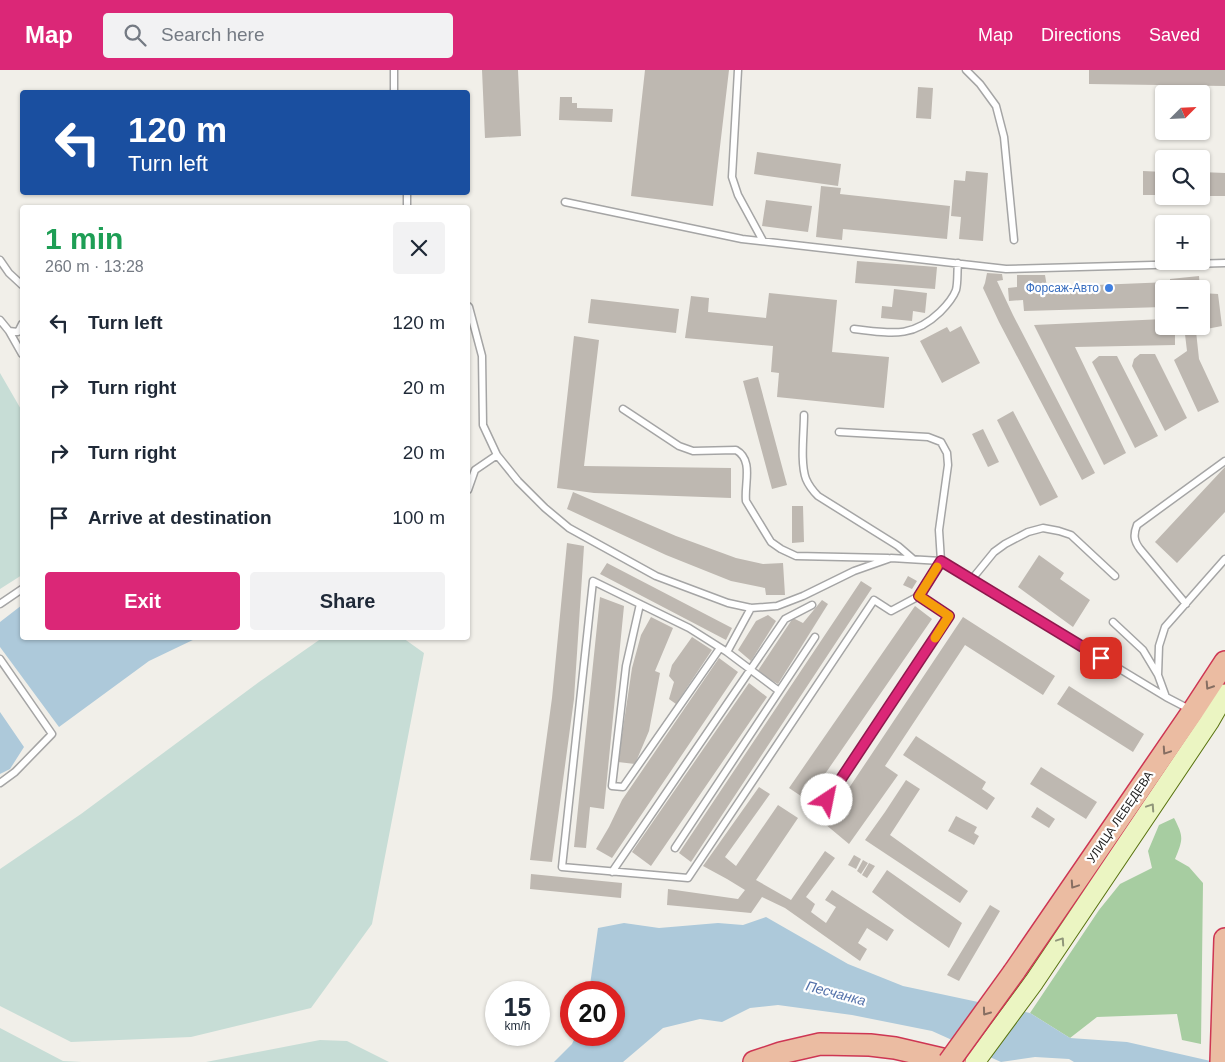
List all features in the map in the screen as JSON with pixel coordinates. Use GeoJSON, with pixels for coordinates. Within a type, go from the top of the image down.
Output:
{"type":"FeatureCollection","features":[{"type":"Feature","properties":{"kind":"highway","name":"УЛИЦА ЛЕБЕДЕВА"},"geometry":{"type":"LineString","coordinates":[[950,1062],[1201,716],[1225,662]]}},
{"type":"Feature","properties":{"kind":"highway"},"geometry":{"type":"LineString","coordinates":[[1221,1062],[1225,939]]}},
{"type":"Feature","properties":{"kind":"highway"},"geometry":{"type":"LineString","coordinates":[[754,1062],[781,1053],[820,1044],[870,1045],[895,1048],[955,1062]]}},
{"type":"Feature","properties":{"kind":"main road","name":"УЛИЦА ЛЕБЕДЕВА"},"geometry":{"type":"LineString","coordinates":[[975,1062],[1034,982],[1201,716],[1225,694]]}},
{"type":"Feature","properties":{"kind":"lane"},"geometry":{"type":"LineString","coordinates":[[394,70],[394,90]]}},
{"type":"Feature","properties":{"kind":"lane"},"geometry":{"type":"LineString","coordinates":[[738,70],[732,177],[738,194],[762,241]]}},
{"type":"Feature","properties":{"kind":"lane"},"geometry":{"type":"LineString","coordinates":[[966,70],[980,84],[996,106],[1004,137],[1014,240]]}},
{"type":"Feature","properties":{"kind":"lane"},"geometry":{"type":"LineString","coordinates":[[566,202],[742,239],[1006,269],[1225,262]]}},
{"type":"Feature","properties":{"kind":"lane"},"geometry":{"type":"LineString","coordinates":[[0,260],[9,273],[20,283]]}},
{"type":"Feature","properties":{"kind":"lane"},"geometry":{"type":"LineString","coordinates":[[854,329],[898,333],[914,330],[931,321],[944,308],[956,291],[958,263]]}},
{"type":"Feature","properties":{"kind":"lane"},"geometry":{"type":"LineString","coordinates":[[470,311],[482,356],[482,425],[497,455],[518,481],[545,508],[569,528],[656,576],[728,604],[751,608],[777,606],[891,558]]}},
{"type":"Feature","properties":{"kind":"lane"},"geometry":{"type":"LineString","coordinates":[[0,320],[20,351]]}},
{"type":"Feature","properties":{"kind":"lane"},"geometry":{"type":"LineString","coordinates":[[8,332],[18,332],[20,328]]}},
{"type":"Feature","properties":{"kind":"lane"},"geometry":{"type":"LineString","coordinates":[[623,409],[679,446],[693,451],[736,450],[742,453],[747,465],[746,501],[772,542],[781,549],[796,556],[913,558],[941,561],[1166,697],[1201,716]]}},
{"type":"Feature","properties":{"kind":"lane"},"geometry":{"type":"LineString","coordinates":[[804,414],[803,469],[811,489],[818,496],[898,546],[913,558]]}},
{"type":"Feature","properties":{"kind":"lane"},"geometry":{"type":"LineString","coordinates":[[779,691],[724,650],[689,628],[593,581],[562,867],[688,878],[874,600],[891,611],[919,596],[941,561],[938,530],[948,465],[947,453],[941,442],[928,437],[839,432]]}},
{"type":"Feature","properties":{"kind":"lane"},"geometry":{"type":"LineString","coordinates":[[470,484],[475,470],[497,455]]}},
{"type":"Feature","properties":{"kind":"lane"},"geometry":{"type":"LineString","coordinates":[[1186,604],[1135,543],[1135,530],[1137,525],[1225,461]]}},
{"type":"Feature","properties":{"kind":"lane"},"geometry":{"type":"LineString","coordinates":[[972,579],[994,552],[1005,544],[1028,532],[1043,528],[1059,530],[1071,535],[1114,576]]}},
{"type":"Feature","properties":{"kind":"lane"},"geometry":{"type":"LineString","coordinates":[[1158,675],[1158,646],[1165,627],[1225,559]]}},
{"type":"Feature","properties":{"kind":"lane"},"geometry":{"type":"LineString","coordinates":[[0,604],[20,590]]}},
{"type":"Feature","properties":{"kind":"lane"},"geometry":{"type":"LineString","coordinates":[[827,800],[949,616],[919,596]]}},
{"type":"Feature","properties":{"kind":"lane"},"geometry":{"type":"LineString","coordinates":[[640,604],[626,666],[612,786],[623,787],[724,650],[751,608]]}},
{"type":"Feature","properties":{"kind":"lane"},"geometry":{"type":"LineString","coordinates":[[612,872],[785,619],[812,605]]}},
{"type":"Feature","properties":{"kind":"lane"},"geometry":{"type":"LineString","coordinates":[[1113,622],[1143,650],[1158,675],[1166,697]]}},
{"type":"Feature","properties":{"kind":"lane"},"geometry":{"type":"LineString","coordinates":[[675,848],[815,637]]}},
{"type":"Feature","properties":{"kind":"lane"},"geometry":{"type":"LineString","coordinates":[[0,659],[52,734],[15,772],[0,784]]}},
{"type":"Feature","properties":{"kind":"green space"},"geometry":{"type":"Polygon","coordinates":[[[1174,818],[1181,834],[1180,847],[1175,859],[1189,867],[1203,883],[1201,1044],[1182,1040],[1177,1014],[1097,1017],[1070,1038],[1030,1013],[1099,910],[1120,884],[1152,868],[1148,851],[1159,825],[1174,818]]]}},
{"type":"Feature","properties":{"kind":"shaded area"},"geometry":{"type":"Polygon","coordinates":[[[0,373],[20,408],[20,576],[0,589],[0,373]]]}},
{"type":"Feature","properties":{"kind":"shaded area"},"geometry":{"type":"Polygon","coordinates":[[[319,640],[406,640],[424,653],[372,924],[311,1008],[191,1037],[71,1042],[0,1006],[0,869],[81,814],[259,682],[319,640]]]}},
{"type":"Feature","properties":{"kind":"shaded area"},"geometry":{"type":"Polygon","coordinates":[[[0,1028],[63,1061],[82,1062],[0,1062],[0,1028]]]}},
{"type":"Feature","properties":{"kind":"shaded area"},"geometry":{"type":"Polygon","coordinates":[[[320,1040],[347,1041],[389,1062],[206,1062],[320,1040]]]}},
{"type":"Feature","properties":{"kind":"water"},"geometry":{"type":"Polygon","coordinates":[[[20,607],[20,640],[193,640],[149,661],[59,727],[0,647],[0,622],[20,607]]]}},
{"type":"Feature","properties":{"kind":"water"},"geometry":{"type":"Polygon","coordinates":[[[0,712],[24,747],[10,769],[0,774],[0,712]]]}},
{"type":"Feature","properties":{"kind":"water","name":"Песчанка"},"geometry":{"type":"Polygon","coordinates":[[[766,917],[848,964],[903,986],[1030,1013],[1070,1038],[1127,1042],[1215,1062],[1074,1062],[1069,1059],[1035,1057],[1001,1062],[932,1031],[852,1015],[778,1005],[750,1008],[722,1022],[700,1019],[663,1028],[623,1062],[554,1062],[570,1046],[625,1046],[625,981],[591,981],[598,928],[624,923],[659,928],[718,923],[743,925],[766,917]]]}},
{"type":"Feature","properties":{"kind":"building"},"geometry":{"type":"Polygon","coordinates":[[[482,70],[518,70],[521,136],[485,138],[482,70]]]}},
{"type":"Feature","properties":{"kind":"building"},"geometry":{"type":"Polygon","coordinates":[[[645,70],[729,70],[713,206],[631,196],[645,70]]]}},
{"type":"Feature","properties":{"kind":"building"},"geometry":{"type":"Polygon","coordinates":[[[1089,70],[1225,70],[1225,86],[1089,84],[1089,70]]]}},
{"type":"Feature","properties":{"kind":"building"},"geometry":{"type":"Polygon","coordinates":[[[918,87],[933,88],[931,119],[916,118],[918,87]]]}},
{"type":"Feature","properties":{"kind":"building"},"geometry":{"type":"Polygon","coordinates":[[[560,97],[572,97],[572,103],[577,103],[577,108],[613,109],[612,122],[559,120],[560,97]]]}},
{"type":"Feature","properties":{"kind":"building"},"geometry":{"type":"Polygon","coordinates":[[[757,152],[841,164],[838,186],[754,174],[757,152]]]}},
{"type":"Feature","properties":{"kind":"building"},"geometry":{"type":"Polygon","coordinates":[[[966,171],[988,173],[983,241],[959,239],[961,217],[951,216],[954,180],[965,181],[966,171]]]}},
{"type":"Feature","properties":{"kind":"building"},"geometry":{"type":"Polygon","coordinates":[[[1143,171],[1155,172],[1155,195],[1143,195],[1143,171]]]}},
{"type":"Feature","properties":{"kind":"building"},"geometry":{"type":"Polygon","coordinates":[[[1210,172],[1225,173],[1225,196],[1210,196],[1210,172]]]}},
{"type":"Feature","properties":{"kind":"building"},"geometry":{"type":"Polygon","coordinates":[[[821,186],[841,188],[840,194],[950,206],[947,239],[843,229],[842,240],[816,237],[821,186]]]}},
{"type":"Feature","properties":{"kind":"building"},"geometry":{"type":"Polygon","coordinates":[[[766,200],[812,206],[808,232],[762,226],[766,200]]]}},
{"type":"Feature","properties":{"kind":"building"},"geometry":{"type":"Polygon","coordinates":[[[857,261],[937,267],[935,289],[855,283],[857,261]]]}},
{"type":"Feature","properties":{"kind":"building"},"geometry":{"type":"Polygon","coordinates":[[[987,273],[1002,274],[1003,280],[997,281],[1095,473],[1082,480],[983,288],[987,273]]]}},
{"type":"Feature","properties":{"kind":"building"},"geometry":{"type":"Polygon","coordinates":[[[1017,275],[1045,275],[1047,287],[1155,283],[1155,307],[1024,311],[1023,300],[1009,301],[1008,288],[1017,287],[1017,275]]]}},
{"type":"Feature","properties":{"kind":"building"},"geometry":{"type":"Polygon","coordinates":[[[1199,276],[1199,280],[1170,280],[1170,279],[1199,276]]]}},
{"type":"Feature","properties":{"kind":"building"},"geometry":{"type":"Polygon","coordinates":[[[894,289],[927,293],[925,313],[913,311],[912,321],[881,318],[882,306],[892,307],[894,289]]]}},
{"type":"Feature","properties":{"kind":"building"},"geometry":{"type":"Polygon","coordinates":[[[769,293],[837,300],[832,352],[889,357],[884,408],[777,397],[779,373],[771,372],[773,346],[685,338],[691,296],[709,298],[708,312],[766,318],[769,293]]]}},
{"type":"Feature","properties":{"kind":"building"},"geometry":{"type":"Polygon","coordinates":[[[1210,294],[1218,294],[1222,326],[1210,328],[1210,294]]]}},
{"type":"Feature","properties":{"kind":"building"},"geometry":{"type":"Polygon","coordinates":[[[591,299],[679,309],[676,333],[588,323],[591,299]]]}},
{"type":"Feature","properties":{"kind":"building"},"geometry":{"type":"Polygon","coordinates":[[[1155,319],[1155,335],[1175,335],[1175,345],[1075,347],[1126,453],[1104,465],[1034,325],[1155,319]]]}},
{"type":"Feature","properties":{"kind":"building"},"geometry":{"type":"Polygon","coordinates":[[[961,326],[980,363],[942,383],[920,341],[947,327],[950,332],[961,326]]]}},
{"type":"Feature","properties":{"kind":"building"},"geometry":{"type":"Polygon","coordinates":[[[1185,335],[1196,335],[1199,359],[1219,402],[1198,412],[1174,360],[1187,351],[1185,335]]]}},
{"type":"Feature","properties":{"kind":"building"},"geometry":{"type":"Polygon","coordinates":[[[574,336],[599,340],[584,466],[731,468],[731,498],[594,493],[557,488],[574,336]]]}},
{"type":"Feature","properties":{"kind":"building"},"geometry":{"type":"Polygon","coordinates":[[[1140,354],[1155,354],[1187,418],[1165,431],[1132,366],[1134,359],[1140,354]]]}},
{"type":"Feature","properties":{"kind":"building"},"geometry":{"type":"Polygon","coordinates":[[[1099,356],[1117,356],[1158,436],[1135,448],[1092,362],[1099,356]]]}},
{"type":"Feature","properties":{"kind":"building"},"geometry":{"type":"Polygon","coordinates":[[[758,377],[787,485],[772,489],[743,381],[758,377]]]}},
{"type":"Feature","properties":{"kind":"building"},"geometry":{"type":"Polygon","coordinates":[[[1013,411],[1058,497],[1040,506],[997,420],[1013,411]]]}},
{"type":"Feature","properties":{"kind":"building"},"geometry":{"type":"Polygon","coordinates":[[[983,429],[999,462],[988,467],[972,434],[983,429]]]}},
{"type":"Feature","properties":{"kind":"building"},"geometry":{"type":"Polygon","coordinates":[[[1225,467],[1225,512],[1177,563],[1155,542],[1225,467]]]}},
{"type":"Feature","properties":{"kind":"building"},"geometry":{"type":"Polygon","coordinates":[[[573,492],[676,536],[736,558],[763,564],[783,563],[785,595],[766,595],[765,588],[731,581],[666,555],[567,509],[573,492]]]}},
{"type":"Feature","properties":{"kind":"building"},"geometry":{"type":"Polygon","coordinates":[[[792,506],[803,506],[804,542],[792,543],[792,506]]]}},
{"type":"Feature","properties":{"kind":"building"},"geometry":{"type":"Polygon","coordinates":[[[567,543],[584,546],[574,699],[552,862],[530,860],[552,698],[567,543]]]}},
{"type":"Feature","properties":{"kind":"building"},"geometry":{"type":"Polygon","coordinates":[[[1039,555],[1064,573],[1060,579],[1090,600],[1073,627],[1018,587],[1039,555]]]}},
{"type":"Feature","properties":{"kind":"building"},"geometry":{"type":"Polygon","coordinates":[[[607,563],[732,628],[726,640],[600,574],[607,563]]]}},
{"type":"Feature","properties":{"kind":"building"},"geometry":{"type":"Polygon","coordinates":[[[908,576],[917,581],[912,589],[903,585],[908,576]]]}},
{"type":"Feature","properties":{"kind":"building"},"geometry":{"type":"Polygon","coordinates":[[[861,581],[872,588],[691,862],[679,853],[861,581]]]}},
{"type":"Feature","properties":{"kind":"building"},"geometry":{"type":"Polygon","coordinates":[[[600,597],[624,606],[604,809],[590,807],[586,848],[574,847],[600,597]]]}},
{"type":"Feature","properties":{"kind":"building"},"geometry":{"type":"Polygon","coordinates":[[[822,600],[828,604],[778,684],[757,672],[793,618],[803,623],[822,600]]]}},
{"type":"Feature","properties":{"kind":"building"},"geometry":{"type":"Polygon","coordinates":[[[915,606],[932,619],[807,800],[789,788],[915,606]]]}},
{"type":"Feature","properties":{"kind":"building"},"geometry":{"type":"Polygon","coordinates":[[[768,615],[776,621],[751,661],[738,650],[756,621],[768,615]]]}},
{"type":"Feature","properties":{"kind":"building"},"geometry":{"type":"Polygon","coordinates":[[[651,617],[673,628],[655,671],[660,673],[649,731],[635,764],[618,762],[632,668],[641,635],[651,617]]]}},
{"type":"Feature","properties":{"kind":"building"},"geometry":{"type":"Polygon","coordinates":[[[963,617],[1055,676],[1043,695],[965,645],[885,766],[898,775],[849,844],[825,824],[963,617]]]}},
{"type":"Feature","properties":{"kind":"building"},"geometry":{"type":"Polygon","coordinates":[[[692,637],[712,650],[676,704],[669,699],[674,682],[669,676],[672,665],[692,637]]]}},
{"type":"Feature","properties":{"kind":"building"},"geometry":{"type":"Polygon","coordinates":[[[719,658],[738,672],[612,858],[596,849],[622,800],[719,658]]]}},
{"type":"Feature","properties":{"kind":"building"},"geometry":{"type":"Polygon","coordinates":[[[749,683],[767,697],[651,866],[632,852],[749,683]]]}},
{"type":"Feature","properties":{"kind":"building"},"geometry":{"type":"Polygon","coordinates":[[[1069,686],[1144,734],[1133,752],[1057,704],[1069,686]]]}},
{"type":"Feature","properties":{"kind":"building"},"geometry":{"type":"Polygon","coordinates":[[[916,736],[986,782],[982,789],[995,798],[987,810],[903,755],[916,736]]]}},
{"type":"Feature","properties":{"kind":"building"},"geometry":{"type":"Polygon","coordinates":[[[1041,767],[1097,802],[1086,819],[1030,784],[1041,767]]]}},
{"type":"Feature","properties":{"kind":"building"},"geometry":{"type":"Polygon","coordinates":[[[906,780],[920,789],[890,835],[968,891],[960,903],[865,840],[906,780]]]}},
{"type":"Feature","properties":{"kind":"building"},"geometry":{"type":"Polygon","coordinates":[[[759,787],[770,794],[725,857],[736,866],[778,805],[798,818],[756,880],[791,900],[825,851],[835,858],[806,897],[815,904],[811,912],[826,923],[836,907],[825,900],[832,890],[894,930],[887,941],[867,928],[858,943],[867,949],[860,961],[785,908],[762,897],[751,913],[667,905],[668,889],[738,899],[745,890],[703,866],[759,787]]]}},
{"type":"Feature","properties":{"kind":"building"},"geometry":{"type":"Polygon","coordinates":[[[1037,807],[1055,819],[1049,828],[1031,817],[1037,807]]]}},
{"type":"Feature","properties":{"kind":"building"},"geometry":{"type":"Polygon","coordinates":[[[956,816],[977,827],[974,833],[979,836],[974,845],[948,831],[956,816]]]}},
{"type":"Feature","properties":{"kind":"building"},"geometry":{"type":"Polygon","coordinates":[[[854,855],[861,859],[856,869],[848,865],[854,855]]]}},
{"type":"Feature","properties":{"kind":"building"},"geometry":{"type":"Polygon","coordinates":[[[863,860],[868,863],[861,874],[857,871],[863,860]]]}},
{"type":"Feature","properties":{"kind":"building"},"geometry":{"type":"Polygon","coordinates":[[[869,863],[875,866],[867,878],[862,875],[869,863]]]}},
{"type":"Feature","properties":{"kind":"building"},"geometry":{"type":"Polygon","coordinates":[[[887,870],[962,923],[949,948],[872,892],[887,870]]]}},
{"type":"Feature","properties":{"kind":"building"},"geometry":{"type":"Polygon","coordinates":[[[531,874],[622,883],[621,898],[530,889],[531,874]]]}},
{"type":"Feature","properties":{"kind":"building"},"geometry":{"type":"Polygon","coordinates":[[[990,905],[1000,911],[959,981],[947,975],[990,905]]]}},
{"type":"Feature","properties":{"kind":"slow traffic"},"geometry":{"type":"LineString","coordinates":[[935,638],[949,616],[919,596],[937,567]]}},
{"type":"Feature","properties":{"kind":"place","name":"Форсаж-Авто"},"geometry":{"type":"Point","coordinates":[1109,288]}},
{"type":"Feature","properties":{"kind":"route"},"geometry":{"type":"LineString","coordinates":[[827,800],[949,616],[919,596],[941,561],[1101,658]]}}]}
